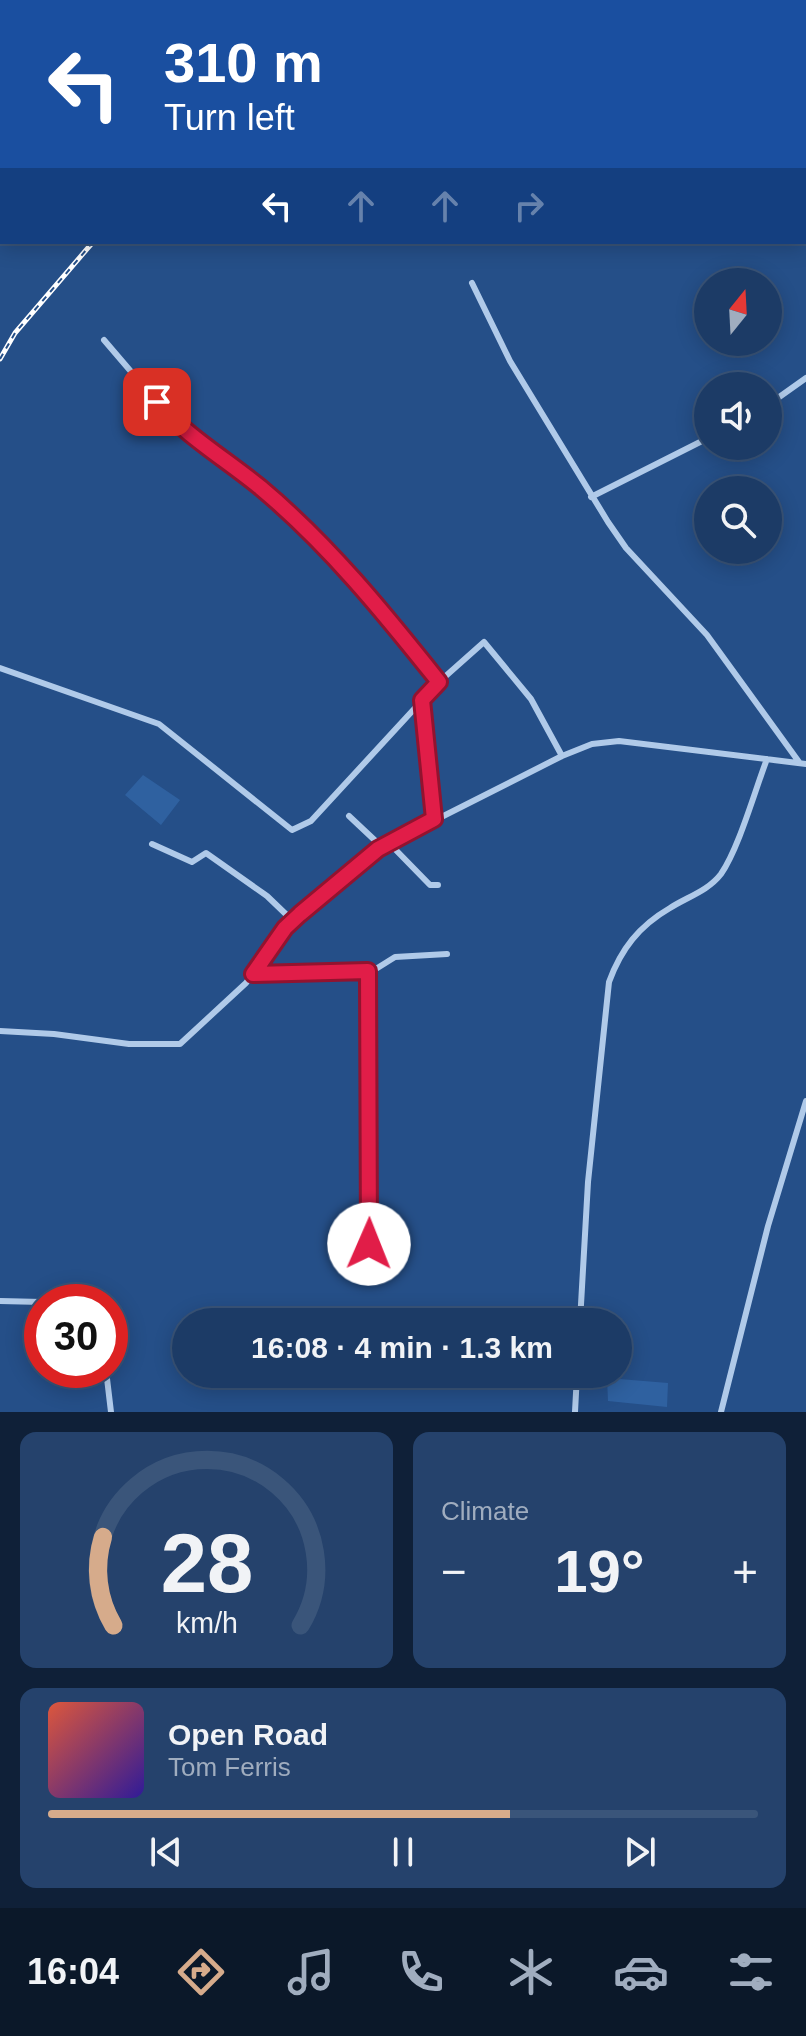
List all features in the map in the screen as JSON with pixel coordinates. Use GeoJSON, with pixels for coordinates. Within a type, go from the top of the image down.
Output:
{"type":"FeatureCollection","features":[{"type":"Feature","properties":{"kind":"street"},"geometry":{"type":"LineString","coordinates":[[472,283],[510,361],[591,497],[626,548],[707,635],[802,763]]}},
{"type":"Feature","properties":{"kind":"street"},"geometry":{"type":"LineString","coordinates":[[104,340],[175,423],[261,488],[326,549],[368,593],[439,682]]}},
{"type":"Feature","properties":{"kind":"street"},"geometry":{"type":"LineString","coordinates":[[782,395],[806,378]]}},
{"type":"Feature","properties":{"kind":"street"},"geometry":{"type":"LineString","coordinates":[[591,497],[694,445]]}},
{"type":"Feature","properties":{"kind":"street"},"geometry":{"type":"LineString","coordinates":[[0,668],[159,724],[297,831],[311,821],[439,682],[484,642],[531,699],[562,756]]}},
{"type":"Feature","properties":{"kind":"street"},"geometry":{"type":"LineString","coordinates":[[422,700],[434,819]]}},
{"type":"Feature","properties":{"kind":"street"},"geometry":{"type":"LineString","coordinates":[[0,1031],[177,1046],[211,1019],[253,974],[293,921],[386,845],[562,756],[592,744],[619,741],[802,763]]}},
{"type":"Feature","properties":{"kind":"street"},"geometry":{"type":"LineString","coordinates":[[581,1308],[589,1167],[609,982],[620,953],[636,933],[669,908],[705,890],[721,874],[767,759]]}},
{"type":"Feature","properties":{"kind":"street"},"geometry":{"type":"LineString","coordinates":[[349,816],[430,885],[438,885]]}},
{"type":"Feature","properties":{"kind":"street"},"geometry":{"type":"LineString","coordinates":[[152,844],[192,862],[206,853],[267,896],[293,921]]}},
{"type":"Feature","properties":{"kind":"street"},"geometry":{"type":"LineString","coordinates":[[253,974],[368,971],[395,957],[447,954]]}},
{"type":"Feature","properties":{"kind":"street"},"geometry":{"type":"LineString","coordinates":[[346,1253],[365,1249],[369,1240],[368,971]]}},
{"type":"Feature","properties":{"kind":"street"},"geometry":{"type":"LineString","coordinates":[[721,1412],[768,1226],[806,1101]]}},
{"type":"Feature","properties":{"kind":"street"},"geometry":{"type":"LineString","coordinates":[[0,1301],[24,1302]]}},
{"type":"Feature","properties":{"kind":"street"},"geometry":{"type":"LineString","coordinates":[[108,1388],[111,1412]]}},
{"type":"Feature","properties":{"kind":"street"},"geometry":{"type":"LineString","coordinates":[[575,1412],[576,1388]]}},
{"type":"Feature","properties":{"kind":"shaded area"},"geometry":{"type":"Polygon","coordinates":[[[143,775],[180,800],[161,825],[125,795],[143,775]]]}},
{"type":"Feature","properties":{"kind":"shaded area"},"geometry":{"type":"Polygon","coordinates":[[[632,1380],[668,1383],[667,1407],[608,1401],[607,1388],[632,1388],[632,1380]]]}},
{"type":"Feature","properties":{"kind":"railway"},"geometry":{"type":"LineString","coordinates":[[0,359],[15,333],[91,244]]}},
{"type":"Feature","properties":{"kind":"route"},"geometry":{"type":"LineString","coordinates":[[157,402],[175,423],[261,488],[326,549],[368,593],[439,682],[422,700],[434,819],[378,849],[300,914],[285,928],[253,974],[368,971],[371,1030],[369,1244]]}}]}
